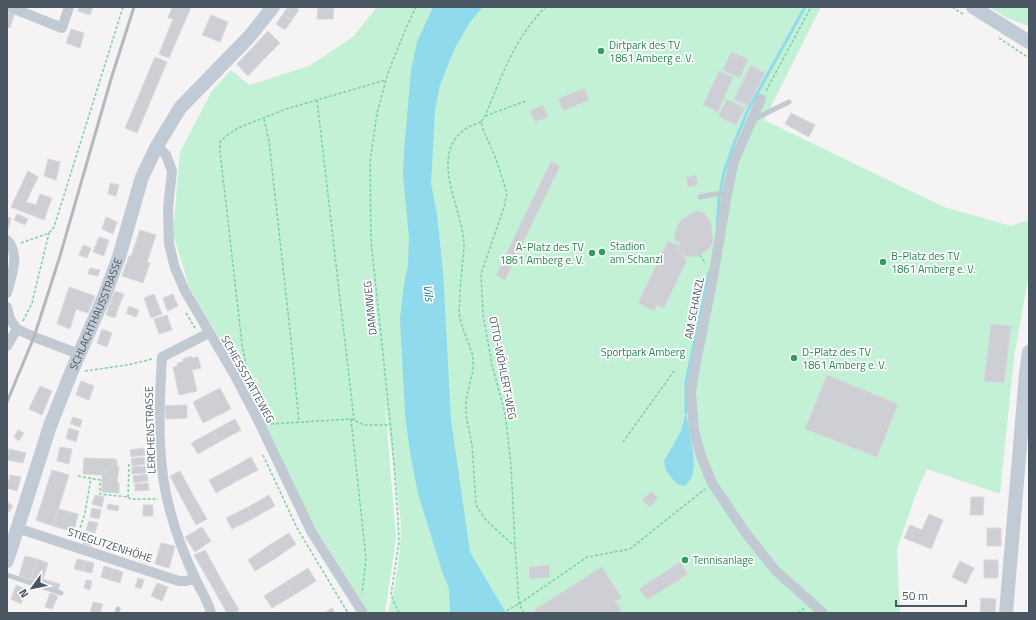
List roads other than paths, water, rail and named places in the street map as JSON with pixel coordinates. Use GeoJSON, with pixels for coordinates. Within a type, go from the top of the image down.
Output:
{"type":"FeatureCollection","features":[{"type":"Feature","properties":{"kind":"main road","name":"SCHLACHTHAUSSTRASSE"},"geometry":{"type":"LineString","coordinates":[[7,561],[50,426],[104,297],[119,257],[142,177],[157,146],[180,108],[249,37],[273,7]]}},
{"type":"Feature","properties":{"kind":"main road"},"geometry":{"type":"LineString","coordinates":[[973,7],[1029,42]]}},
{"type":"Feature","properties":{"kind":"main road"},"geometry":{"type":"LineString","coordinates":[[1006,613],[1029,352]]}},
{"type":"Feature","properties":{"kind":"street"},"geometry":{"type":"LineString","coordinates":[[10,7],[62,28],[69,7]]}},
{"type":"Feature","properties":{"kind":"street","name":"AM SCHANZL"},"geometry":{"type":"LineString","coordinates":[[761,99],[734,161],[727,194],[691,393],[694,430],[701,456],[712,483],[745,532],[775,570],[823,613]]}},
{"type":"Feature","properties":{"kind":"street","name":"SCHIESSSTÄTTEWEG"},"geometry":{"type":"LineString","coordinates":[[157,146],[166,155],[172,171],[168,208],[169,244],[175,268],[185,291],[234,374],[257,418],[311,531],[361,610]]}},
{"type":"Feature","properties":{"kind":"street"},"geometry":{"type":"LineString","coordinates":[[7,293],[14,262],[14,257],[9,244]]}},
{"type":"Feature","properties":{"kind":"street"},"geometry":{"type":"LineString","coordinates":[[7,307],[10,319],[16,329],[79,354]]}},
{"type":"Feature","properties":{"kind":"street"},"geometry":{"type":"LineString","coordinates":[[7,346],[16,329]]}},
{"type":"Feature","properties":{"kind":"street","name":"LERCHENSTRASSE"},"geometry":{"type":"LineString","coordinates":[[209,333],[162,357],[160,420],[161,463],[171,515],[195,578],[211,613]]}},
{"type":"Feature","properties":{"kind":"street","name":"STIEGLITZENHÖHE"},"geometry":{"type":"LineString","coordinates":[[17,528],[179,581],[186,581],[195,578]]}},
{"type":"Feature","properties":{"kind":"lane"},"geometry":{"type":"LineString","coordinates":[[751,120],[789,102]]}},
{"type":"Feature","properties":{"kind":"lane"},"geometry":{"type":"LineString","coordinates":[[700,197],[715,194],[727,194]]}},
{"type":"Feature","properties":{"kind":"lane"},"geometry":{"type":"LineString","coordinates":[[7,575],[61,592]]}},
{"type":"Feature","properties":{"kind":"water","name":"Vils"},"geometry":{"type":"Polygon","coordinates":[[[433,7],[483,7],[470,22],[454,50],[440,85],[435,111],[431,184],[437,214],[443,271],[451,420],[470,552],[506,613],[450,613],[449,588],[443,574],[418,494],[405,415],[400,318],[408,265],[409,238],[403,175],[404,151],[411,71],[417,42],[433,7]]]}},
{"type":"Feature","properties":{"kind":"water"},"geometry":{"type":"Polygon","coordinates":[[[686,413],[692,443],[694,466],[692,476],[685,486],[677,484],[666,471],[664,461],[681,431],[686,413]]]}},
{"type":"Feature","properties":{"kind":"waterway"},"geometry":{"type":"LineString","coordinates":[[717,227],[719,199],[724,172],[735,141],[748,110],[805,7]]}},
{"type":"Feature","properties":{"kind":"waterway"},"geometry":{"type":"LineString","coordinates":[[686,413],[686,382],[709,272]]}},
{"type":"Feature","properties":{"kind":"railway"},"geometry":{"type":"LineString","coordinates":[[7,402],[34,337],[60,256],[111,79],[134,7]]}},
{"type":"Feature","properties":{"kind":"place","name":"Dirtpark des TV 1861 Amberg e. V."},"geometry":{"type":"Point","coordinates":[601,51]}},
{"type":"Feature","properties":{"kind":"place","name":"Stadion am Schanzl"},"geometry":{"type":"Point","coordinates":[602,252]}},
{"type":"Feature","properties":{"kind":"place","name":"A-Platz des TV 1861 Amberg e. V."},"geometry":{"type":"Point","coordinates":[592,253]}},
{"type":"Feature","properties":{"kind":"place","name":"B-Platz des TV 1861 Amberg e. V."},"geometry":{"type":"Point","coordinates":[883,262]}},
{"type":"Feature","properties":{"kind":"place","name":"D-Platz des TV 1861 Amberg e. V."},"geometry":{"type":"Point","coordinates":[794,358]}},
{"type":"Feature","properties":{"kind":"place","name":"Tennisanlage"},"geometry":{"type":"Point","coordinates":[685,560]}},
{"type":"Feature","properties":{"kind":"park label","name":"Sportpark Amberg"},"geometry":{"type":"Point","coordinates":[643,352]}}]}
